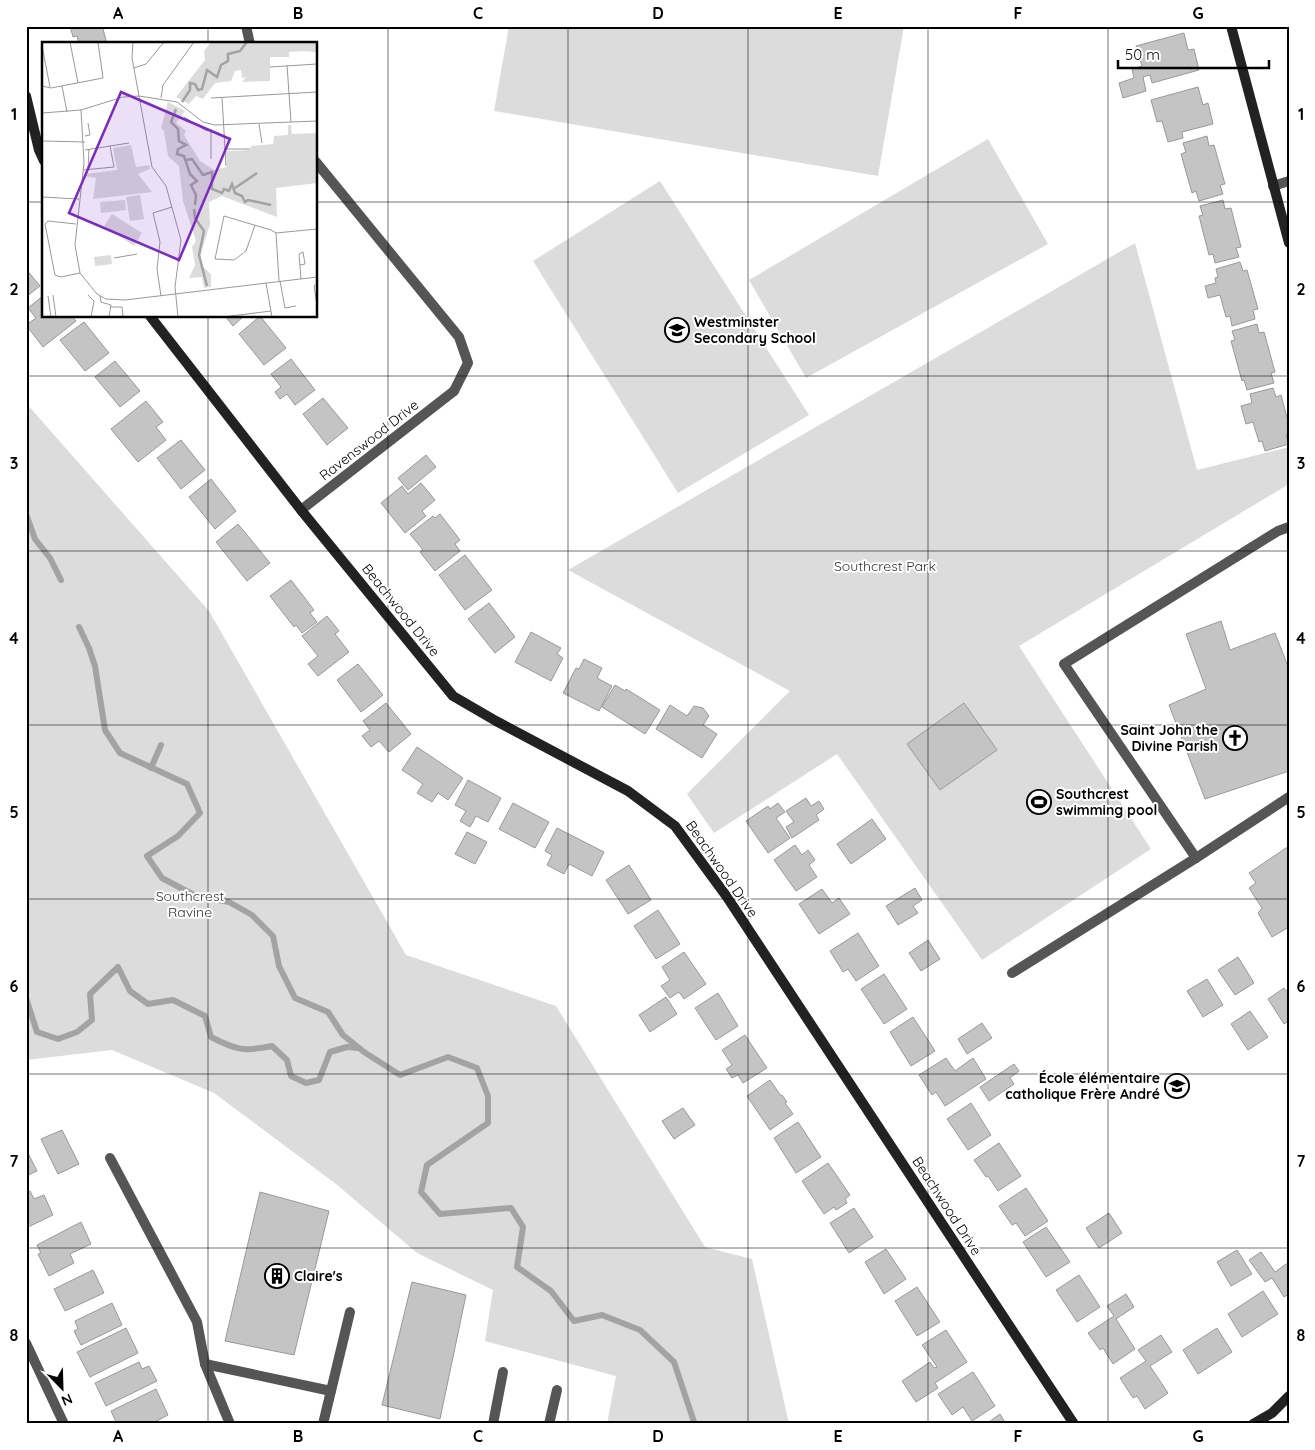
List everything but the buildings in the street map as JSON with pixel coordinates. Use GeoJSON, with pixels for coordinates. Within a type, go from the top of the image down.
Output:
{"type":"FeatureCollection","features":[{"type":"Feature","properties":{"kind":"street"},"geometry":{"type":"LineString","coordinates":[[246,26],[250,42]]}},
{"type":"Feature","properties":{"kind":"street"},"geometry":{"type":"LineString","coordinates":[[1231,26],[1289,243]]}},
{"type":"Feature","properties":{"kind":"street"},"geometry":{"type":"LineString","coordinates":[[26,96],[42,157]]}},
{"type":"Feature","properties":{"kind":"street","name":"Ravenswood Drive"},"geometry":{"type":"LineString","coordinates":[[301,510],[454,392],[468,363],[459,337],[318,164]]}},
{"type":"Feature","properties":{"kind":"street"},"geometry":{"type":"LineString","coordinates":[[1273,186],[1289,181]]}},
{"type":"Feature","properties":{"kind":"street","name":"Beachwood Drive"},"geometry":{"type":"LineString","coordinates":[[152,318],[301,510],[453,696],[496,722],[628,791],[675,826],[727,897],[1074,1424]]}},
{"type":"Feature","properties":{"kind":"street"},"geometry":{"type":"LineString","coordinates":[[1196,858],[1064,664],[1278,531],[1289,527]]}},
{"type":"Feature","properties":{"kind":"street"},"geometry":{"type":"LineString","coordinates":[[1012,973],[1196,858],[1289,797]]}},
{"type":"Feature","properties":{"kind":"street"},"geometry":{"type":"LineString","coordinates":[[110,1158],[197,1322],[205,1364],[230,1424]]}},
{"type":"Feature","properties":{"kind":"street"},"geometry":{"type":"LineString","coordinates":[[323,1424],[350,1312]]}},
{"type":"Feature","properties":{"kind":"street"},"geometry":{"type":"LineString","coordinates":[[26,1343],[64,1424]]}},
{"type":"Feature","properties":{"kind":"street"},"geometry":{"type":"LineString","coordinates":[[205,1364],[331,1390]]}},
{"type":"Feature","properties":{"kind":"street"},"geometry":{"type":"LineString","coordinates":[[493,1424],[503,1372]]}},
{"type":"Feature","properties":{"kind":"street"},"geometry":{"type":"LineString","coordinates":[[548,1424],[557,1390]]}},
{"type":"Feature","properties":{"kind":"street"},"geometry":{"type":"LineString","coordinates":[[1253,1424],[1272,1413],[1289,1396]]}},
{"type":"Feature","properties":{"kind":"green space"},"geometry":{"type":"Polygon","coordinates":[[[509,26],[904,26],[878,176],[494,111],[509,26]]]}},
{"type":"Feature","properties":{"kind":"green space"},"geometry":{"type":"Polygon","coordinates":[[[988,139],[1048,244],[806,378],[749,280],[988,139]]]}},
{"type":"Feature","properties":{"kind":"green space"},"geometry":{"type":"Polygon","coordinates":[[[660,181],[809,415],[678,493],[533,261],[660,181]]]}},
{"type":"Feature","properties":{"kind":"green space","name":"Southcrest Park"},"geometry":{"type":"Polygon","coordinates":[[[1135,243],[1197,470],[1289,447],[1289,484],[1019,646],[1151,849],[982,960],[837,754],[714,833],[687,794],[790,691],[568,570],[1135,243]]]}},
{"type":"Feature","properties":{"kind":"green space","name":"Southcrest Ravine"},"geometry":{"type":"Polygon","coordinates":[[[26,403],[209,611],[406,955],[556,1006],[705,1247],[752,1259],[789,1424],[607,1424],[616,1376],[485,1341],[493,1290],[417,1253],[336,1184],[214,1093],[112,1050],[26,1060],[26,403]]]}},
{"type":"Feature","properties":{"kind":"waterway"},"geometry":{"type":"LineString","coordinates":[[26,514],[35,539],[50,558],[61,580]]}},
{"type":"Feature","properties":{"kind":"waterway"},"geometry":{"type":"LineString","coordinates":[[79,627],[95,666],[105,730],[120,753],[187,784],[200,813],[178,836],[147,856],[162,878],[194,895],[229,902],[252,915],[273,936],[279,966],[295,998],[328,1012],[343,1035],[364,1052],[400,1075],[448,1057],[477,1068],[488,1096],[488,1123],[427,1165],[421,1192],[440,1214],[511,1208],[523,1227],[517,1267],[551,1291],[574,1321],[602,1315],[640,1330],[674,1362],[694,1422],[693,1424]]}},
{"type":"Feature","properties":{"kind":"waterway"},"geometry":{"type":"LineString","coordinates":[[151,768],[161,745]]}},
{"type":"Feature","properties":{"kind":"waterway"},"geometry":{"type":"LineString","coordinates":[[26,998],[37,1032],[58,1039],[77,1032],[92,1020],[90,994],[118,967],[130,991],[148,1004],[173,1000],[205,1016],[211,1037],[227,1045],[240,1049],[272,1046],[287,1060],[291,1076],[306,1083],[319,1080],[330,1052],[347,1047],[358,1048]]}},
{"type":"Feature","properties":{"kind":"place","name":"Westminster Secondary School"},"geometry":{"type":"Point","coordinates":[677,330]}},
{"type":"Feature","properties":{"kind":"place","name":"Saint John the Divine Parish"},"geometry":{"type":"Point","coordinates":[1235,738]}},
{"type":"Feature","properties":{"kind":"place","name":"Southcrest swimming pool"},"geometry":{"type":"Point","coordinates":[1039,802]}},
{"type":"Feature","properties":{"kind":"place","name":"École élémentaire catholique Frère André"},"geometry":{"type":"Point","coordinates":[1177,1086]}},
{"type":"Feature","properties":{"kind":"place","name":"Claire's"},"geometry":{"type":"Point","coordinates":[277,1276]}}]}
